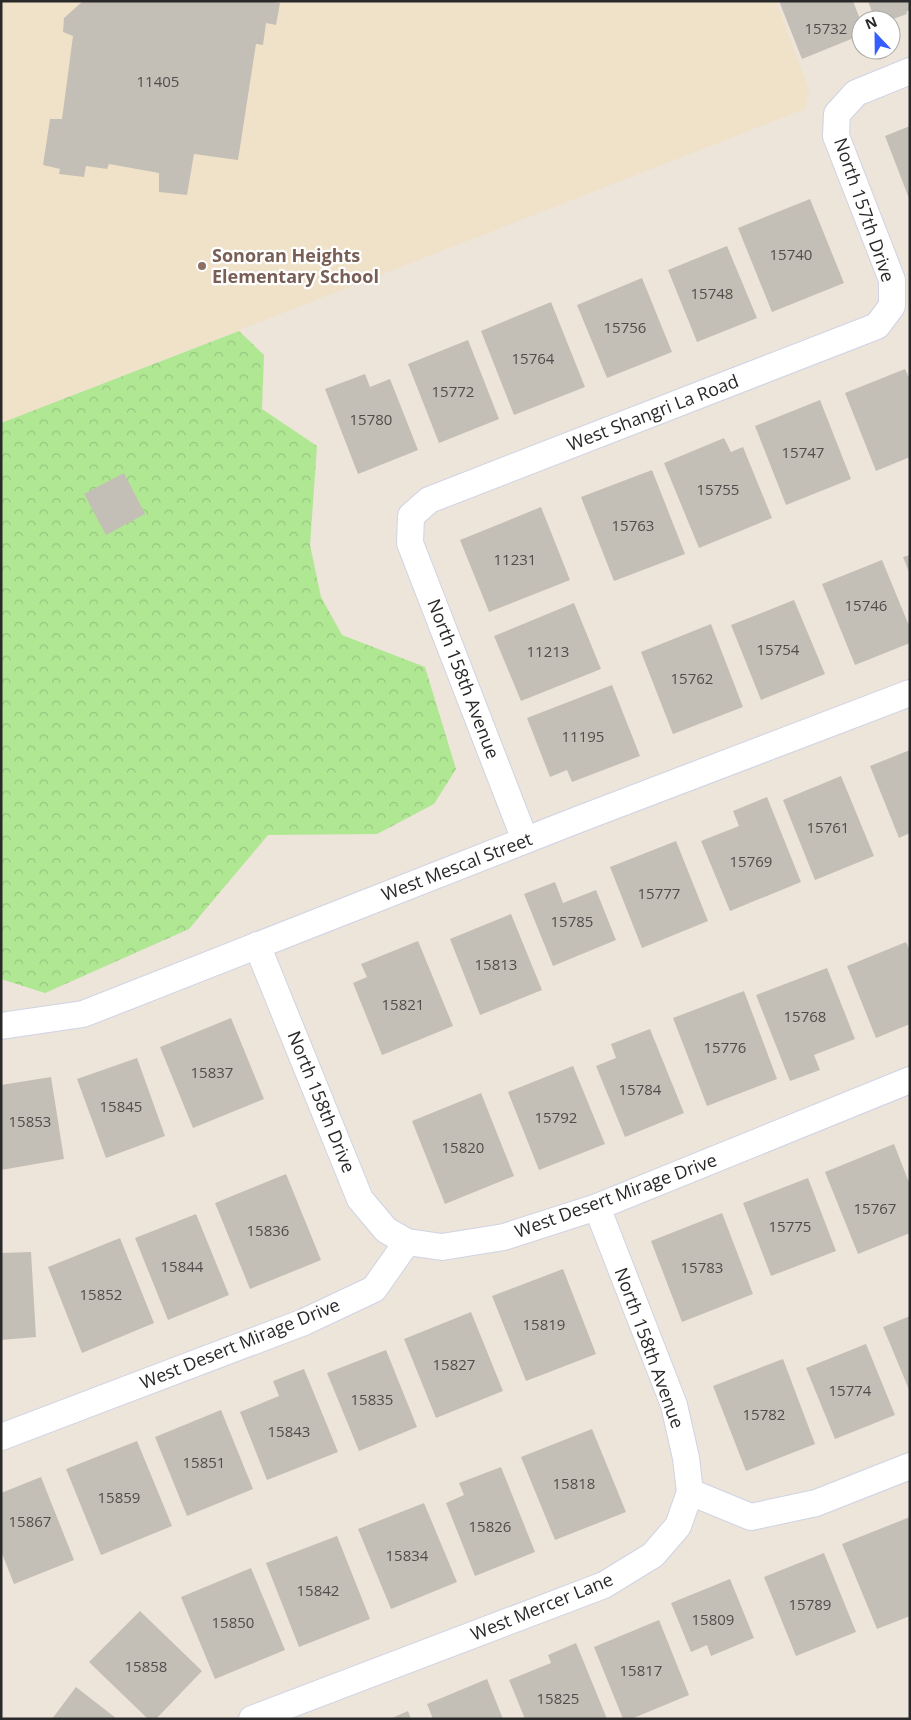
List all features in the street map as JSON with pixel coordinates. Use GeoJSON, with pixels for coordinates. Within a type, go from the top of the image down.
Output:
{"type":"FeatureCollection","features":[{"type":"Feature","properties":{"kind":"street","name":"North 157th Drive"},"geometry":{"type":"LineString","coordinates":[[892,306],[892,280],[836,136],[837,114],[856,93],[910,71]]}},
{"type":"Feature","properties":{"kind":"street","name":"West Shangri La Road"},"geometry":{"type":"LineString","coordinates":[[411,516],[429,500],[877,326],[892,306]]}},
{"type":"Feature","properties":{"kind":"street","name":"North 158th Avenue"},"geometry":{"type":"LineString","coordinates":[[411,516],[410,543],[525,840]]}},
{"type":"Feature","properties":{"kind":"street","name":"West Mescal Street"},"geometry":{"type":"LineString","coordinates":[[1,1026],[83,1014],[525,840],[910,693]]}},
{"type":"Feature","properties":{"kind":"street","name":"North 158th Drive"},"geometry":{"type":"LineString","coordinates":[[257,945],[360,1199],[386,1230],[407,1242]]}},
{"type":"Feature","properties":{"kind":"street","name":"West Desert Mirage Drive"},"geometry":{"type":"LineString","coordinates":[[1,1437],[304,1322],[374,1289],[407,1242],[442,1247],[504,1237],[597,1207],[910,1080]]}},
{"type":"Feature","properties":{"kind":"street","name":"North 158th Avenue"},"geometry":{"type":"LineString","coordinates":[[597,1207],[674,1405],[686,1458],[690,1492]]}},
{"type":"Feature","properties":{"kind":"street"},"geometry":{"type":"LineString","coordinates":[[690,1492],[751,1517],[816,1502],[910,1466]]}},
{"type":"Feature","properties":{"kind":"street","name":"West Mercer Lane"},"geometry":{"type":"LineString","coordinates":[[252,1719],[604,1585],[653,1555],[678,1526],[690,1492]]}},
{"type":"Feature","properties":{"kind":"shaded area","name":"Sonoran Heights Elementary School"},"geometry":{"type":"Polygon","coordinates":[[[1,1],[776,1],[809,90],[805,109],[1,423],[1,1]]]}},
{"type":"Feature","properties":{"kind":"green space"},"geometry":{"type":"Polygon","coordinates":[[[239,331],[264,355],[262,409],[317,446],[310,545],[321,597],[342,635],[425,667],[456,769],[434,804],[377,834],[268,835],[189,929],[45,993],[1,979],[1,423],[239,331]]]}},
{"type":"Feature","properties":{"kind":"building"},"geometry":{"type":"Polygon","coordinates":[[[83,1],[268,1],[280,3],[276,25],[266,23],[263,45],[256,44],[238,160],[194,154],[187,195],[159,192],[159,173],[109,164],[107,169],[86,166],[84,177],[59,174],[60,169],[43,165],[50,119],[62,119],[73,36],[63,32],[64,18],[83,1]]]}},
{"type":"Feature","properties":{"kind":"building"},"geometry":{"type":"Polygon","coordinates":[[[779,1],[853,1],[856,10],[851,10],[851,39],[802,59],[779,1]]]}},
{"type":"Feature","properties":{"kind":"building"},"geometry":{"type":"Polygon","coordinates":[[[868,1],[910,1],[910,10],[906,12],[907,14],[901,16],[901,10],[871,10],[868,1]]]}},
{"type":"Feature","properties":{"kind":"building"},"geometry":{"type":"Polygon","coordinates":[[[910,126],[910,201],[885,136],[910,126]]]}},
{"type":"Feature","properties":{"kind":"building"},"geometry":{"type":"Polygon","coordinates":[[[810,199],[844,283],[772,312],[738,228],[810,199]]]}},
{"type":"Feature","properties":{"kind":"building"},"geometry":{"type":"Polygon","coordinates":[[[727,246],[757,318],[697,342],[668,270],[727,246]]]}},
{"type":"Feature","properties":{"kind":"building"},"geometry":{"type":"Polygon","coordinates":[[[642,278],[672,352],[607,378],[577,305],[642,278]]]}},
{"type":"Feature","properties":{"kind":"building"},"geometry":{"type":"Polygon","coordinates":[[[551,302],[585,387],[514,415],[481,331],[551,302]]]}},
{"type":"Feature","properties":{"kind":"building"},"geometry":{"type":"Polygon","coordinates":[[[468,340],[499,419],[439,443],[408,364],[468,340]]]}},
{"type":"Feature","properties":{"kind":"building"},"geometry":{"type":"Polygon","coordinates":[[[905,369],[910,380],[910,457],[876,471],[845,393],[905,369]]]}},
{"type":"Feature","properties":{"kind":"building"},"geometry":{"type":"Polygon","coordinates":[[[365,374],[370,387],[390,379],[418,450],[358,474],[325,389],[365,374]]]}},
{"type":"Feature","properties":{"kind":"building"},"geometry":{"type":"Polygon","coordinates":[[[820,400],[851,479],[786,505],[755,426],[820,400]]]}},
{"type":"Feature","properties":{"kind":"building"},"geometry":{"type":"Polygon","coordinates":[[[724,438],[731,452],[743,447],[772,518],[699,548],[664,463],[724,438]]]}},
{"type":"Feature","properties":{"kind":"building"},"geometry":{"type":"Polygon","coordinates":[[[652,470],[685,554],[614,581],[581,497],[652,470]]]}},
{"type":"Feature","properties":{"kind":"building"},"geometry":{"type":"Polygon","coordinates":[[[124,473],[145,514],[106,535],[84,494],[124,473]]]}},
{"type":"Feature","properties":{"kind":"building"},"geometry":{"type":"Polygon","coordinates":[[[541,507],[570,580],[489,612],[460,540],[541,507]]]}},
{"type":"Feature","properties":{"kind":"building"},"geometry":{"type":"Polygon","coordinates":[[[910,555],[910,574],[903,557],[910,555]]]}},
{"type":"Feature","properties":{"kind":"building"},"geometry":{"type":"Polygon","coordinates":[[[882,560],[910,628],[910,643],[855,665],[822,584],[882,560]]]}},
{"type":"Feature","properties":{"kind":"building"},"geometry":{"type":"Polygon","coordinates":[[[794,600],[825,674],[761,700],[731,625],[794,600]]]}},
{"type":"Feature","properties":{"kind":"building"},"geometry":{"type":"Polygon","coordinates":[[[574,603],[601,669],[521,701],[494,636],[574,603]]]}},
{"type":"Feature","properties":{"kind":"building"},"geometry":{"type":"Polygon","coordinates":[[[711,624],[743,707],[673,734],[641,652],[711,624]]]}},
{"type":"Feature","properties":{"kind":"building"},"geometry":{"type":"Polygon","coordinates":[[[612,685],[640,756],[572,782],[567,770],[550,777],[527,718],[612,685]]]}},
{"type":"Feature","properties":{"kind":"building"},"geometry":{"type":"Polygon","coordinates":[[[910,750],[910,833],[899,838],[870,766],[910,750]]]}},
{"type":"Feature","properties":{"kind":"building"},"geometry":{"type":"Polygon","coordinates":[[[841,776],[874,856],[815,880],[783,800],[841,776]]]}},
{"type":"Feature","properties":{"kind":"building"},"geometry":{"type":"Polygon","coordinates":[[[767,797],[801,882],[730,911],[701,841],[739,826],[733,811],[767,797]]]}},
{"type":"Feature","properties":{"kind":"building"},"geometry":{"type":"Polygon","coordinates":[[[676,841],[708,921],[642,948],[610,867],[676,841]]]}},
{"type":"Feature","properties":{"kind":"building"},"geometry":{"type":"Polygon","coordinates":[[[555,882],[563,903],[596,890],[616,940],[553,966],[524,894],[555,882]]]}},
{"type":"Feature","properties":{"kind":"building"},"geometry":{"type":"Polygon","coordinates":[[[511,914],[542,990],[480,1015],[450,939],[511,914]]]}},
{"type":"Feature","properties":{"kind":"building"},"geometry":{"type":"Polygon","coordinates":[[[418,941],[453,1026],[382,1055],[353,983],[367,977],[361,964],[418,941]]]}},
{"type":"Feature","properties":{"kind":"building"},"geometry":{"type":"Polygon","coordinates":[[[906,942],[910,951],[910,1024],[876,1038],[847,966],[906,942]]]}},
{"type":"Feature","properties":{"kind":"building"},"geometry":{"type":"Polygon","coordinates":[[[827,968],[855,1039],[814,1055],[820,1070],[790,1081],[756,995],[827,968]]]}},
{"type":"Feature","properties":{"kind":"building"},"geometry":{"type":"Polygon","coordinates":[[[744,991],[777,1079],[707,1106],[673,1018],[744,991]]]}},
{"type":"Feature","properties":{"kind":"building"},"geometry":{"type":"Polygon","coordinates":[[[231,1018],[264,1099],[193,1128],[160,1047],[231,1018]]]}},
{"type":"Feature","properties":{"kind":"building"},"geometry":{"type":"Polygon","coordinates":[[[650,1029],[684,1113],[625,1137],[596,1066],[616,1058],[611,1044],[650,1029]]]}},
{"type":"Feature","properties":{"kind":"building"},"geometry":{"type":"Polygon","coordinates":[[[137,1058],[165,1136],[106,1158],[77,1079],[137,1058]]]}},
{"type":"Feature","properties":{"kind":"building"},"geometry":{"type":"Polygon","coordinates":[[[573,1066],[605,1144],[539,1170],[508,1092],[573,1066]]]}},
{"type":"Feature","properties":{"kind":"building"},"geometry":{"type":"Polygon","coordinates":[[[51,1077],[64,1159],[1,1170],[1,1085],[51,1077]]]}},
{"type":"Feature","properties":{"kind":"building"},"geometry":{"type":"Polygon","coordinates":[[[481,1093],[514,1176],[445,1204],[412,1121],[481,1093]]]}},
{"type":"Feature","properties":{"kind":"building"},"geometry":{"type":"Polygon","coordinates":[[[894,1144],[910,1185],[910,1233],[858,1254],[825,1172],[894,1144]]]}},
{"type":"Feature","properties":{"kind":"building"},"geometry":{"type":"Polygon","coordinates":[[[286,1174],[321,1260],[250,1289],[215,1203],[286,1174]]]}},
{"type":"Feature","properties":{"kind":"building"},"geometry":{"type":"Polygon","coordinates":[[[808,1178],[836,1251],[771,1276],[743,1203],[808,1178]]]}},
{"type":"Feature","properties":{"kind":"building"},"geometry":{"type":"Polygon","coordinates":[[[722,1213],[753,1294],[682,1322],[651,1241],[722,1213]]]}},
{"type":"Feature","properties":{"kind":"building"},"geometry":{"type":"Polygon","coordinates":[[[196,1214],[229,1295],[168,1320],[135,1238],[196,1214]]]}},
{"type":"Feature","properties":{"kind":"building"},"geometry":{"type":"Polygon","coordinates":[[[120,1238],[154,1323],[82,1353],[48,1267],[120,1238]]]}},
{"type":"Feature","properties":{"kind":"building"},"geometry":{"type":"Polygon","coordinates":[[[31,1252],[36,1337],[1,1340],[1,1253],[31,1252]]]}},
{"type":"Feature","properties":{"kind":"building"},"geometry":{"type":"Polygon","coordinates":[[[563,1269],[596,1354],[526,1381],[492,1296],[563,1269]]]}},
{"type":"Feature","properties":{"kind":"building"},"geometry":{"type":"Polygon","coordinates":[[[471,1312],[503,1391],[436,1418],[404,1339],[471,1312]]]}},
{"type":"Feature","properties":{"kind":"building"},"geometry":{"type":"Polygon","coordinates":[[[910,1316],[910,1392],[883,1327],[910,1316]]]}},
{"type":"Feature","properties":{"kind":"building"},"geometry":{"type":"Polygon","coordinates":[[[866,1344],[895,1415],[835,1439],[806,1368],[866,1344]]]}},
{"type":"Feature","properties":{"kind":"building"},"geometry":{"type":"Polygon","coordinates":[[[386,1350],[417,1427],[359,1451],[327,1373],[386,1350]]]}},
{"type":"Feature","properties":{"kind":"building"},"geometry":{"type":"Polygon","coordinates":[[[783,1359],[815,1444],[746,1471],[713,1386],[783,1359]]]}},
{"type":"Feature","properties":{"kind":"building"},"geometry":{"type":"Polygon","coordinates":[[[304,1369],[338,1452],[267,1480],[240,1412],[279,1396],[273,1381],[304,1369]]]}},
{"type":"Feature","properties":{"kind":"building"},"geometry":{"type":"Polygon","coordinates":[[[221,1410],[253,1489],[187,1516],[155,1437],[221,1410]]]}},
{"type":"Feature","properties":{"kind":"building"},"geometry":{"type":"Polygon","coordinates":[[[592,1429],[626,1512],[555,1540],[521,1457],[592,1429]]]}},
{"type":"Feature","properties":{"kind":"building"},"geometry":{"type":"Polygon","coordinates":[[[137,1441],[172,1526],[101,1555],[66,1469],[137,1441]]]}},
{"type":"Feature","properties":{"kind":"building"},"geometry":{"type":"Polygon","coordinates":[[[501,1467],[535,1552],[475,1576],[446,1503],[464,1495],[459,1483],[501,1467]]]}},
{"type":"Feature","properties":{"kind":"building"},"geometry":{"type":"Polygon","coordinates":[[[41,1477],[74,1560],[14,1584],[1,1551],[1,1493],[41,1477]]]}},
{"type":"Feature","properties":{"kind":"building"},"geometry":{"type":"Polygon","coordinates":[[[424,1503],[457,1582],[391,1609],[358,1529],[424,1503]]]}},
{"type":"Feature","properties":{"kind":"building"},"geometry":{"type":"Polygon","coordinates":[[[910,1517],[910,1616],[877,1629],[842,1544],[910,1517]]]}},
{"type":"Feature","properties":{"kind":"building"},"geometry":{"type":"Polygon","coordinates":[[[337,1536],[370,1619],[299,1647],[266,1563],[337,1536]]]}},
{"type":"Feature","properties":{"kind":"building"},"geometry":{"type":"Polygon","coordinates":[[[824,1553],[856,1632],[796,1656],[764,1577],[824,1553]]]}},
{"type":"Feature","properties":{"kind":"building"},"geometry":{"type":"Polygon","coordinates":[[[251,1568],[285,1650],[215,1679],[181,1597],[251,1568]]]}},
{"type":"Feature","properties":{"kind":"building"},"geometry":{"type":"Polygon","coordinates":[[[730,1579],[754,1638],[711,1656],[707,1645],[691,1652],[671,1603],[730,1579]]]}},
{"type":"Feature","properties":{"kind":"building"},"geometry":{"type":"Polygon","coordinates":[[[140,1611],[202,1671],[156,1719],[148,1719],[89,1662],[140,1611]]]}},
{"type":"Feature","properties":{"kind":"building"},"geometry":{"type":"Polygon","coordinates":[[[659,1620],[689,1695],[631,1719],[623,1719],[594,1647],[659,1620]]]}},
{"type":"Feature","properties":{"kind":"building"},"geometry":{"type":"Polygon","coordinates":[[[576,1643],[607,1719],[525,1719],[509,1680],[551,1663],[548,1655],[576,1643]]]}},
{"type":"Feature","properties":{"kind":"building"},"geometry":{"type":"Polygon","coordinates":[[[487,1679],[503,1719],[433,1719],[427,1704],[487,1679]]]}},
{"type":"Feature","properties":{"kind":"building"},"geometry":{"type":"Polygon","coordinates":[[[76,1687],[117,1719],[52,1719],[76,1687]]]}},
{"type":"Feature","properties":{"kind":"building"},"geometry":{"type":"Polygon","coordinates":[[[408,1711],[411,1719],[390,1719],[408,1711]]]}},
{"type":"Feature","properties":{"kind":"place","name":"Sonoran Heights Elementary School"},"geometry":{"type":"Point","coordinates":[202,266]}}]}
